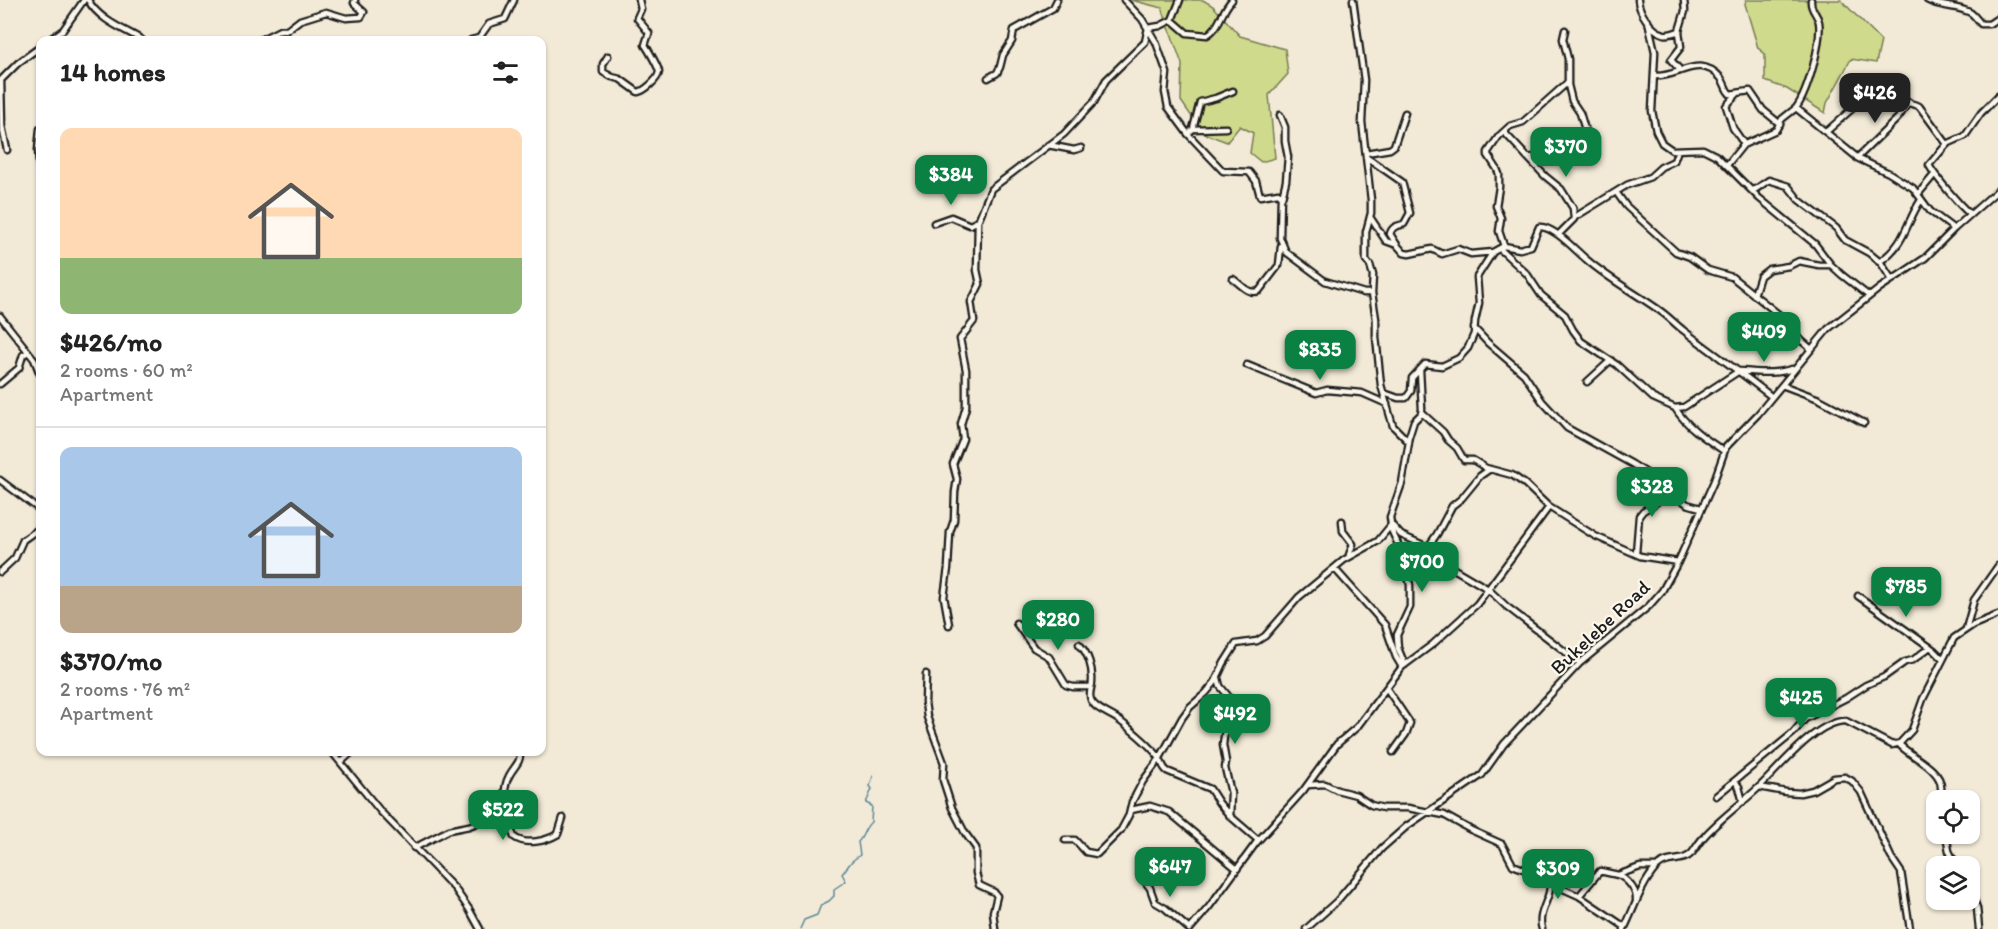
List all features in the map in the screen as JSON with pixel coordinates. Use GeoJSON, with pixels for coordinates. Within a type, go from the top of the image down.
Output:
{"type":"FeatureCollection","features":[{"type":"Feature","properties":{"kind":"street"},"geometry":{"type":"LineString","coordinates":[[60,36],[86,0],[106,20],[135,36]]}},
{"type":"Feature","properties":{"kind":"street"},"geometry":{"type":"LineString","coordinates":[[268,36],[280,30],[287,30],[300,20],[326,12],[346,18],[361,16],[364,12],[354,3],[355,0]]}},
{"type":"Feature","properties":{"kind":"street"},"geometry":{"type":"LineString","coordinates":[[480,36],[489,24],[505,19],[514,0]]}},
{"type":"Feature","properties":{"kind":"street"},"geometry":{"type":"LineString","coordinates":[[608,56],[603,64],[603,72],[620,79],[638,92],[646,89],[658,75],[658,69],[645,45],[649,33],[637,18],[640,9],[639,0]]}},
{"type":"Feature","properties":{"kind":"street"},"geometry":{"type":"LineString","coordinates":[[988,78],[997,73],[1012,40],[1014,30],[1053,8],[1057,0]]}},
{"type":"Feature","properties":{"kind":"street"},"geometry":{"type":"LineString","coordinates":[[1124,0],[1148,28],[1156,42],[1166,69],[1165,92],[1168,107],[1188,134],[1223,171],[1247,171],[1256,181],[1260,196],[1278,193],[1282,197]]}},
{"type":"Feature","properties":{"kind":"street"},"geometry":{"type":"LineString","coordinates":[[1148,28],[1160,26],[1172,20],[1180,0]]}},
{"type":"Feature","properties":{"kind":"street"},"geometry":{"type":"LineString","coordinates":[[1172,20],[1187,33],[1207,35],[1216,27],[1222,12],[1232,0]]}},
{"type":"Feature","properties":{"kind":"street"},"geometry":{"type":"LineString","coordinates":[[1353,0],[1364,80],[1362,122],[1371,200],[1366,237],[1366,260],[1373,275],[1372,293],[1384,393],[1394,426],[1408,440]]}},
{"type":"Feature","properties":{"kind":"street"},"geometry":{"type":"LineString","coordinates":[[1638,0],[1638,8],[1648,21],[1664,34],[1679,32]]}},
{"type":"Feature","properties":{"kind":"street"},"geometry":{"type":"LineString","coordinates":[[1680,70],[1671,60],[1681,47],[1679,32],[1685,11],[1684,0]]}},
{"type":"Feature","properties":{"kind":"street"},"geometry":{"type":"LineString","coordinates":[[1727,165],[1744,144],[1776,130],[1782,119],[1796,108],[1806,90],[1819,37],[1818,20],[1811,8],[1811,0]]}},
{"type":"Feature","properties":{"kind":"street"},"geometry":{"type":"LineString","coordinates":[[1927,0],[1972,14],[1982,24],[1989,24],[1998,18]]}},
{"type":"Feature","properties":{"kind":"street"},"geometry":{"type":"LineString","coordinates":[[1648,21],[1655,52],[1652,105],[1659,140],[1666,147],[1678,150],[1704,149],[1727,165],[1750,190],[1812,241],[1831,265],[1869,296]]}},
{"type":"Feature","properties":{"kind":"street"},"geometry":{"type":"LineString","coordinates":[[949,625],[944,597],[957,479],[953,464],[963,439],[961,424],[966,407],[966,370],[960,339],[974,321],[971,302],[980,284],[977,270],[978,221],[992,188],[1064,134],[1094,102],[1106,80],[1145,42],[1148,28]]}},
{"type":"Feature","properties":{"kind":"street"},"geometry":{"type":"LineString","coordinates":[[55,36],[63,30]]}},
{"type":"Feature","properties":{"kind":"street"},"geometry":{"type":"LineString","coordinates":[[1527,157],[1550,157],[1585,135],[1580,113],[1571,98],[1568,59],[1563,39],[1565,30]]}},
{"type":"Feature","properties":{"kind":"street"},"geometry":{"type":"LineString","coordinates":[[7,150],[2,126],[0,81],[18,63],[36,50]]}},
{"type":"Feature","properties":{"kind":"street"},"geometry":{"type":"LineString","coordinates":[[1654,76],[1664,76],[1689,67],[1708,68],[1720,78],[1731,94],[1750,91],[1763,110],[1780,124]]}},
{"type":"Feature","properties":{"kind":"street"},"geometry":{"type":"LineString","coordinates":[[1568,82],[1523,122],[1511,125],[1497,138],[1488,154],[1499,174],[1496,206],[1501,218],[1499,231],[1502,247],[1527,274],[1546,300],[1565,315],[1581,341],[1611,360],[1649,396],[1675,408],[1691,426],[1724,451]]}},
{"type":"Feature","properties":{"kind":"street"},"geometry":{"type":"LineString","coordinates":[[1188,134],[1193,129],[1200,102],[1233,91]]}},
{"type":"Feature","properties":{"kind":"street"},"geometry":{"type":"LineString","coordinates":[[1826,132],[1862,100],[1875,93],[1891,92],[1903,101],[1919,106],[1947,144]]}},
{"type":"Feature","properties":{"kind":"street"},"geometry":{"type":"LineString","coordinates":[[1737,94],[1726,106],[1733,128],[1744,144]]}},
{"type":"Feature","properties":{"kind":"street"},"geometry":{"type":"LineString","coordinates":[[1970,214],[1934,175],[1929,165],[1947,144],[1965,136],[1981,113],[1998,96]]}},
{"type":"Feature","properties":{"kind":"street"},"geometry":{"type":"LineString","coordinates":[[1857,158],[1898,118],[1909,102]]}},
{"type":"Feature","properties":{"kind":"street"},"geometry":{"type":"LineString","coordinates":[[1796,108],[1857,158],[1889,173],[1919,194],[1930,211],[1953,229]]}},
{"type":"Feature","properties":{"kind":"street"},"geometry":{"type":"LineString","coordinates":[[1366,155],[1394,146],[1405,113]]}},
{"type":"Feature","properties":{"kind":"street"},"geometry":{"type":"LineString","coordinates":[[1233,279],[1248,290],[1259,291],[1279,265],[1282,197],[1288,157],[1285,127],[1280,115]]}},
{"type":"Feature","properties":{"kind":"street"},"geometry":{"type":"LineString","coordinates":[[1193,129],[1226,128]]}},
{"type":"Feature","properties":{"kind":"street"},"geometry":{"type":"LineString","coordinates":[[1504,132],[1561,189],[1573,208],[1575,217]]}},
{"type":"Feature","properties":{"kind":"street"},"geometry":{"type":"LineString","coordinates":[[1048,145],[1074,150],[1081,148]]}},
{"type":"Feature","properties":{"kind":"street"},"geometry":{"type":"LineString","coordinates":[[1559,234],[1575,217],[1630,184],[1650,177],[1661,167],[1670,164],[1674,161],[1678,150]]}},
{"type":"Feature","properties":{"kind":"street"},"geometry":{"type":"LineString","coordinates":[[1366,155],[1403,184],[1410,213],[1404,224],[1396,225],[1390,233],[1396,245],[1404,253],[1432,249],[1442,254],[1458,249],[1469,254],[1493,252],[1502,247],[1529,248],[1541,226],[1559,234],[1589,262],[1659,310],[1772,397]]}},
{"type":"Feature","properties":{"kind":"street"},"geometry":{"type":"LineString","coordinates":[[1919,194],[1934,175]]}},
{"type":"Feature","properties":{"kind":"street"},"geometry":{"type":"LineString","coordinates":[[1750,190],[1756,189],[1769,180],[1786,185],[1799,200],[1837,230],[1845,240],[1880,262],[1892,280]]}},
{"type":"Feature","properties":{"kind":"street","name":"Bukelebe Road"},"geometry":{"type":"LineString","coordinates":[[1306,929],[1337,901],[1382,848],[1407,826],[1482,775],[1504,744],[1580,663],[1649,606],[1662,591],[1678,562],[1714,481],[1724,451],[1772,397],[1810,348],[1828,329],[1869,296],[1925,258],[1953,229],[1998,190]]}},
{"type":"Feature","properties":{"kind":"street"},"geometry":{"type":"LineString","coordinates":[[1616,192],[1626,206],[1676,252],[1690,257],[1708,270],[1731,277],[1787,321],[1796,336],[1810,348]]}},
{"type":"Feature","properties":{"kind":"street"},"geometry":{"type":"LineString","coordinates":[[1880,262],[1898,246],[1921,200]]}},
{"type":"Feature","properties":{"kind":"street"},"geometry":{"type":"LineString","coordinates":[[934,223],[951,217],[970,225],[978,221]]}},
{"type":"Feature","properties":{"kind":"street"},"geometry":{"type":"LineString","coordinates":[[1370,218],[1386,241],[1396,245]]}},
{"type":"Feature","properties":{"kind":"street"},"geometry":{"type":"LineString","coordinates":[[1281,243],[1289,255],[1321,279],[1364,293],[1372,293]]}},
{"type":"Feature","properties":{"kind":"street"},"geometry":{"type":"LineString","coordinates":[[1384,393],[1406,398],[1411,391],[1412,378],[1426,364],[1439,367],[1459,358],[1468,348],[1474,334],[1479,299],[1477,277],[1493,252]]}},
{"type":"Feature","properties":{"kind":"street"},"geometry":{"type":"LineString","coordinates":[[1754,295],[1760,276],[1769,269],[1789,266],[1799,261],[1831,265]]}},
{"type":"Feature","properties":{"kind":"street"},"geometry":{"type":"LineString","coordinates":[[0,316],[28,352],[36,367]]}},
{"type":"Feature","properties":{"kind":"street"},"geometry":{"type":"LineString","coordinates":[[1474,328],[1524,374],[1542,401],[1567,428],[1653,477],[1687,504],[1701,508]]}},
{"type":"Feature","properties":{"kind":"street"},"geometry":{"type":"LineString","coordinates":[[0,384],[19,368],[22,355],[28,352]]}},
{"type":"Feature","properties":{"kind":"street"},"geometry":{"type":"LineString","coordinates":[[1587,382],[1611,360]]}},
{"type":"Feature","properties":{"kind":"street"},"geometry":{"type":"LineString","coordinates":[[1247,365],[1316,393],[1327,390],[1362,393],[1387,404]]}},
{"type":"Feature","properties":{"kind":"street"},"geometry":{"type":"LineString","coordinates":[[1675,408],[1688,405],[1739,371],[1764,374],[1784,372],[1794,368]]}},
{"type":"Feature","properties":{"kind":"street"},"geometry":{"type":"LineString","coordinates":[[1404,666],[1398,648],[1397,635],[1410,607],[1410,585],[1390,517],[1400,492],[1408,440],[1414,421],[1422,413],[1420,370]]}},
{"type":"Feature","properties":{"kind":"street"},"geometry":{"type":"LineString","coordinates":[[1782,385],[1819,399],[1864,423]]}},
{"type":"Feature","properties":{"kind":"street"},"geometry":{"type":"LineString","coordinates":[[1422,413],[1443,432],[1463,459],[1473,460],[1490,469],[1512,475],[1549,507],[1595,536],[1644,557],[1678,562]]}},
{"type":"Feature","properties":{"kind":"street"},"geometry":{"type":"LineString","coordinates":[[1428,547],[1453,505],[1462,498],[1480,476],[1490,469]]}},
{"type":"Feature","properties":{"kind":"street"},"geometry":{"type":"LineString","coordinates":[[0,480],[36,507]]}},
{"type":"Feature","properties":{"kind":"street"},"geometry":{"type":"LineString","coordinates":[[1636,553],[1639,516],[1659,500],[1665,486]]}},
{"type":"Feature","properties":{"kind":"street"},"geometry":{"type":"LineString","coordinates":[[1143,879],[1150,888],[1155,902],[1189,929],[1209,907],[1258,840],[1308,785],[1333,750],[1357,727],[1404,666],[1454,626],[1477,604],[1549,507]]}},
{"type":"Feature","properties":{"kind":"street"},"geometry":{"type":"LineString","coordinates":[[1342,521],[1343,531],[1353,544],[1348,557]]}},
{"type":"Feature","properties":{"kind":"street"},"geometry":{"type":"LineString","coordinates":[[1391,526],[1401,535],[1428,547],[1454,570],[1488,589],[1506,606],[1580,663]]}},
{"type":"Feature","properties":{"kind":"street"},"geometry":{"type":"LineString","coordinates":[[1065,840],[1074,839],[1086,852],[1099,853],[1121,830],[1143,781],[1160,758],[1185,713],[1206,693],[1218,677],[1236,644],[1257,641],[1265,636],[1299,597],[1348,557],[1372,546],[1391,526]]}},
{"type":"Feature","properties":{"kind":"street"},"geometry":{"type":"LineString","coordinates":[[0,572],[15,558],[23,540],[36,531]]}},
{"type":"Feature","properties":{"kind":"street"},"geometry":{"type":"LineString","coordinates":[[1966,629],[1974,600],[1998,566]]}},
{"type":"Feature","properties":{"kind":"street"},"geometry":{"type":"LineString","coordinates":[[1335,569],[1385,625],[1396,657],[1404,666]]}},
{"type":"Feature","properties":{"kind":"street"},"geometry":{"type":"LineString","coordinates":[[1858,596],[1942,658]]}},
{"type":"Feature","properties":{"kind":"street"},"geometry":{"type":"LineString","coordinates":[[1899,744],[1912,730],[1923,699],[1954,638],[1966,629],[1998,615]]}},
{"type":"Feature","properties":{"kind":"street"},"geometry":{"type":"LineString","coordinates":[[1016,623],[1034,648],[1049,657],[1066,685],[1091,687]]}},
{"type":"Feature","properties":{"kind":"street"},"geometry":{"type":"LineString","coordinates":[[1079,644],[1085,649],[1088,657],[1092,679],[1090,697],[1093,704],[1122,722],[1160,758],[1163,767],[1212,789],[1219,803],[1230,816],[1258,840]]}},
{"type":"Feature","properties":{"kind":"street"},"geometry":{"type":"LineString","coordinates":[[1308,785],[1324,784],[1383,808],[1408,808],[1449,817],[1502,844],[1513,865],[1542,876],[1579,896],[1625,928],[1636,903],[1657,867],[1668,860],[1686,858],[1703,837],[1759,787],[1798,738],[1805,718],[1884,677],[1930,647]]}},
{"type":"Feature","properties":{"kind":"street"},"geometry":{"type":"LineString","coordinates":[[926,674],[927,717],[944,763],[943,780],[952,808],[976,848],[976,873],[979,885],[983,889],[994,892],[997,897],[993,912],[995,929]]}},
{"type":"Feature","properties":{"kind":"street"},"geometry":{"type":"LineString","coordinates":[[1218,677],[1220,687],[1229,696],[1223,745],[1231,793],[1230,816]]}},
{"type":"Feature","properties":{"kind":"street"},"geometry":{"type":"LineString","coordinates":[[1387,689],[1410,723],[1406,735],[1393,752]]}},
{"type":"Feature","properties":{"kind":"street"},"geometry":{"type":"LineString","coordinates":[[1716,796],[1798,738],[1842,720],[1890,744],[1899,744],[1909,754],[1922,760],[1940,781],[1941,790]]}},
{"type":"Feature","properties":{"kind":"street"},"geometry":{"type":"LineString","coordinates":[[336,756],[381,812],[455,889],[480,929]]}},
{"type":"Feature","properties":{"kind":"street"},"geometry":{"type":"LineString","coordinates":[[341,762],[348,756]]}},
{"type":"Feature","properties":{"kind":"street"},"geometry":{"type":"LineString","coordinates":[[520,756],[520,761],[513,769],[506,784],[507,812],[513,835],[522,842],[548,839],[559,832],[564,818]]}},
{"type":"Feature","properties":{"kind":"street"},"geometry":{"type":"LineString","coordinates":[[1759,787],[1800,793],[1813,790],[1834,778],[1845,777],[1852,781],[1861,792],[1891,857],[1901,872],[1910,929]]}},
{"type":"Feature","properties":{"kind":"street"},"geometry":{"type":"LineString","coordinates":[[1735,781],[1743,802]]}},
{"type":"Feature","properties":{"kind":"street"},"geometry":{"type":"LineString","coordinates":[[1131,810],[1150,806],[1169,812],[1237,869]]}},
{"type":"Feature","properties":{"kind":"street"},"geometry":{"type":"LineString","coordinates":[[414,848],[449,830],[469,826],[507,812]]}},
{"type":"Feature","properties":{"kind":"street"},"geometry":{"type":"LineString","coordinates":[[1618,875],[1640,867],[1657,867]]}},
{"type":"Feature","properties":{"kind":"street"},"geometry":{"type":"LineString","coordinates":[[1579,896],[1600,871],[1624,878],[1636,894],[1636,903]]}},
{"type":"Feature","properties":{"kind":"street"},"geometry":{"type":"LineString","coordinates":[[1542,929],[1539,918],[1550,890],[1548,880]]}},
{"type":"Feature","properties":{"kind":"street"},"geometry":{"type":"LineString","coordinates":[[1977,910],[1979,929]]}},
{"type":"Feature","properties":{"kind":"green space"},"geometry":{"type":"Polygon","coordinates":[[[1131,0],[1203,0],[1213,6],[1240,36],[1285,49],[1288,74],[1269,95],[1275,158],[1261,162],[1250,153],[1253,133],[1240,126],[1227,142],[1203,133],[1181,101],[1182,64],[1162,8],[1131,0]]]}},
{"type":"Feature","properties":{"kind":"green space"},"geometry":{"type":"Polygon","coordinates":[[[1746,0],[1841,0],[1881,41],[1876,63],[1851,59],[1827,103],[1825,113],[1787,89],[1765,81],[1765,54],[1758,48],[1745,4],[1746,0]]]}},
{"type":"Feature","properties":{"kind":"waterway"},"geometry":{"type":"LineString","coordinates":[[800,929],[804,920],[817,915],[821,905],[834,896],[834,889],[846,881],[842,874],[860,855],[858,842],[871,822],[872,806],[866,803],[872,789],[870,786],[873,776]]}}]}
